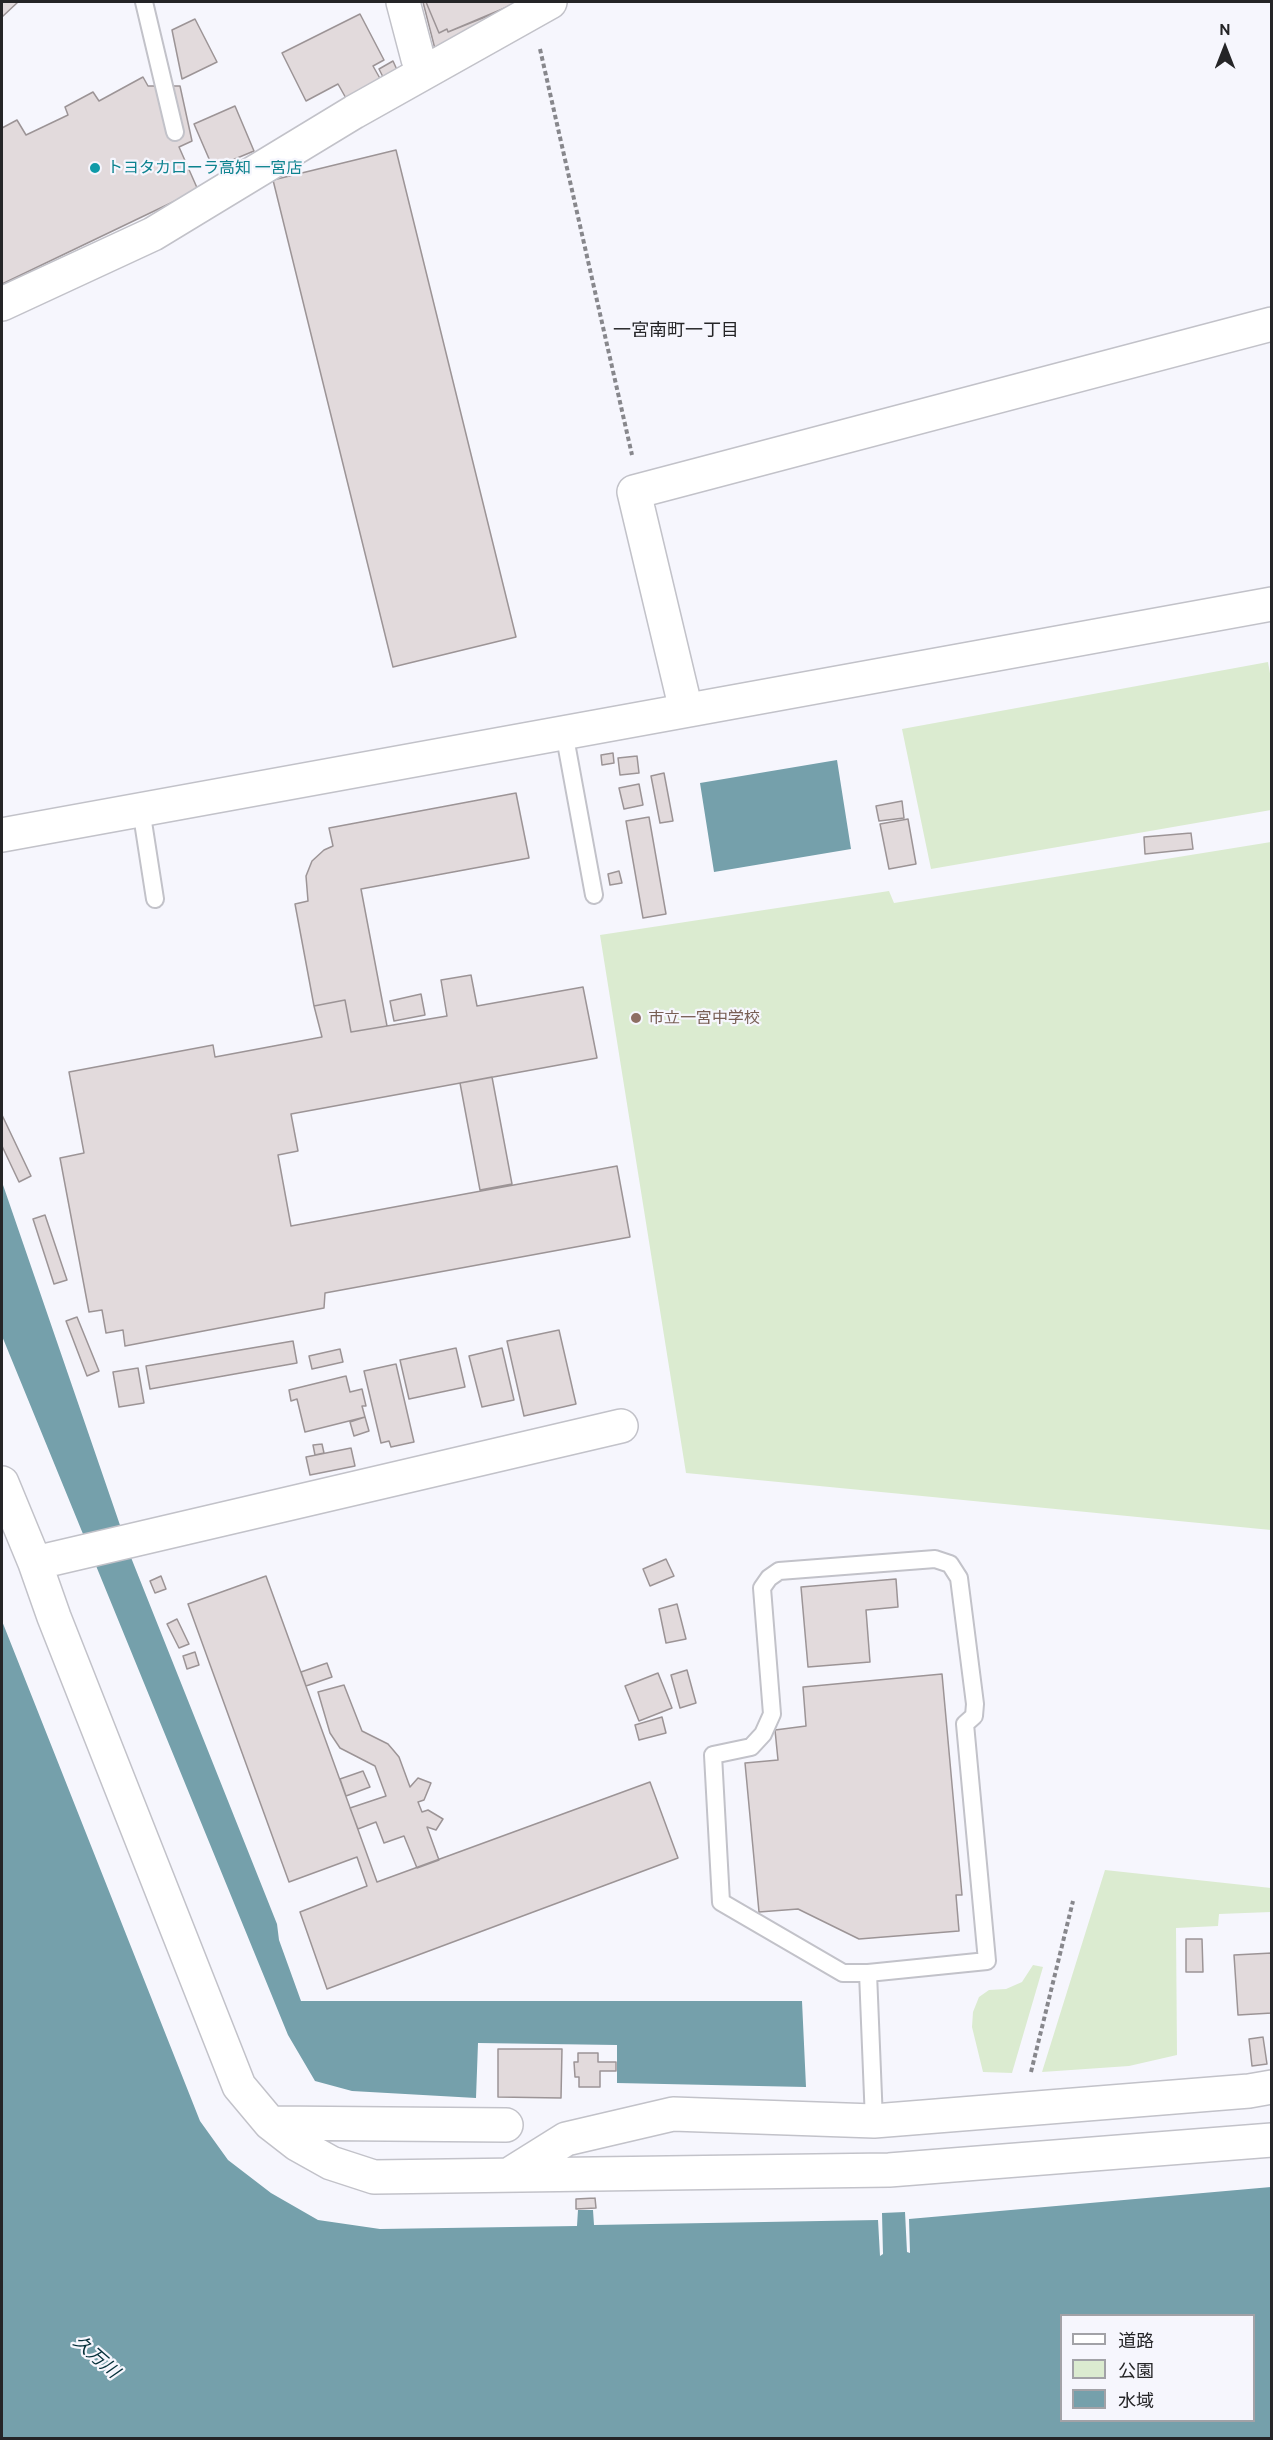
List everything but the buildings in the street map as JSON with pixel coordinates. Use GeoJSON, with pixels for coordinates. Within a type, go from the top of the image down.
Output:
{"type":"FeatureCollection","features":[{"type":"Feature","properties":{"kind":"street"},"geometry":{"type":"LineString","coordinates":[[403,2],[418,59]]}},
{"type":"Feature","properties":{"kind":"street"},"geometry":{"type":"LineString","coordinates":[[2,304],[153,234],[354,112],[550,2]]}},
{"type":"Feature","properties":{"kind":"street"},"geometry":{"type":"LineString","coordinates":[[686,710],[634,492],[1272,324]]}},
{"type":"Feature","properties":{"kind":"street"},"geometry":{"type":"LineString","coordinates":[[2,835],[1272,604]]}},
{"type":"Feature","properties":{"kind":"street"},"geometry":{"type":"LineString","coordinates":[[35,1563],[621,1426]]}},
{"type":"Feature","properties":{"kind":"street"},"geometry":{"type":"LineString","coordinates":[[2,1483],[239,2086],[270,2123],[297,2144],[331,2163],[374,2177],[888,2170],[1272,2140]]}},
{"type":"Feature","properties":{"kind":"street"},"geometry":{"type":"LineString","coordinates":[[510,2174],[566,2139],[673,2114],[874,2121],[1249,2091],[1272,2087]]}},
{"type":"Feature","properties":{"kind":"street"},"geometry":{"type":"LineString","coordinates":[[270,2123],[506,2124]]}},
{"type":"Feature","properties":{"kind":"lane"},"geometry":{"type":"LineString","coordinates":[[144,2],[175,132]]}},
{"type":"Feature","properties":{"kind":"lane"},"geometry":{"type":"LineString","coordinates":[[564,732],[594,895]]}},
{"type":"Feature","properties":{"kind":"lane"},"geometry":{"type":"LineString","coordinates":[[141,809],[155,898]]}},
{"type":"Feature","properties":{"kind":"lane"},"geometry":{"type":"LineString","coordinates":[[935,1559],[950,1564],[959,1578],[961,1590],[975,1704],[974,1716],[965,1724],[987,1961],[868,1973],[843,1973],[721,1902],[713,1755],[751,1747],[763,1734],[772,1714],[762,1588],[769,1578],[779,1571],[935,1559]]}},
{"type":"Feature","properties":{"kind":"lane"},"geometry":{"type":"LineString","coordinates":[[868,1973],[874,2121]]}},
{"type":"Feature","properties":{"kind":"path"},"geometry":{"type":"LineString","coordinates":[[540,47],[640,490]]}},
{"type":"Feature","properties":{"kind":"path"},"geometry":{"type":"LineString","coordinates":[[1022,2108],[1073,1902]]}},
{"type":"Feature","properties":{"kind":"green space"},"geometry":{"type":"Polygon","coordinates":[[[1268,662],[1272,685],[1271,810],[931,869],[902,729],[1268,662]]]}},
{"type":"Feature","properties":{"kind":"green space"},"geometry":{"type":"Polygon","coordinates":[[[1271,842],[1271,1530],[686,1473],[600,935],[889,891],[894,903],[1271,842]]]}},
{"type":"Feature","properties":{"kind":"green space"},"geometry":{"type":"Polygon","coordinates":[[[1105,1870],[1271,1888],[1271,1912],[1219,1914],[1218,1926],[1176,1928],[1177,2055],[1129,2066],[1042,2072],[1105,1870]]]}},
{"type":"Feature","properties":{"kind":"green space"},"geometry":{"type":"Polygon","coordinates":[[[1033,1965],[1043,1967],[1012,2073],[983,2072],[972,2027],[973,2012],[979,1997],[989,1990],[1006,1989],[1022,1982],[1033,1965]]]}},
{"type":"Feature","properties":{"kind":"water"},"geometry":{"type":"Polygon","coordinates":[[[837,760],[851,849],[714,872],[700,783],[837,760]]]}},
{"type":"Feature","properties":{"kind":"water"},"geometry":{"type":"Polygon","coordinates":[[[2,1182],[132,1560],[277,1924],[279,1940],[301,2001],[802,2001],[806,2087],[617,2083],[617,2045],[478,2043],[476,2098],[352,2091],[315,2081],[288,2035],[2,1336],[2,1182]]]}},
{"type":"Feature","properties":{"kind":"water","name":"久万川"},"geometry":{"type":"Polygon","coordinates":[[[2,1621],[200,2121],[228,2160],[271,2193],[318,2220],[380,2229],[577,2226],[578,2210],[593,2210],[594,2225],[878,2220],[880,2256],[883,2254],[882,2213],[905,2212],[907,2252],[910,2253],[909,2219],[1271,2187],[1271,2438],[2,2438],[2,1621]]]}},
{"type":"Feature","properties":{"kind":"place","name":"トヨタカローラ高知 一宮店"},"geometry":{"type":"Point","coordinates":[95,168]}},
{"type":"Feature","properties":{"kind":"place","name":"市立一宮中学校"},"geometry":{"type":"Point","coordinates":[636,1018]}},
{"type":"Feature","properties":{"kind":"district","name":"一宮南町一丁目"},"geometry":{"type":"Point","coordinates":[676,331]}}]}
